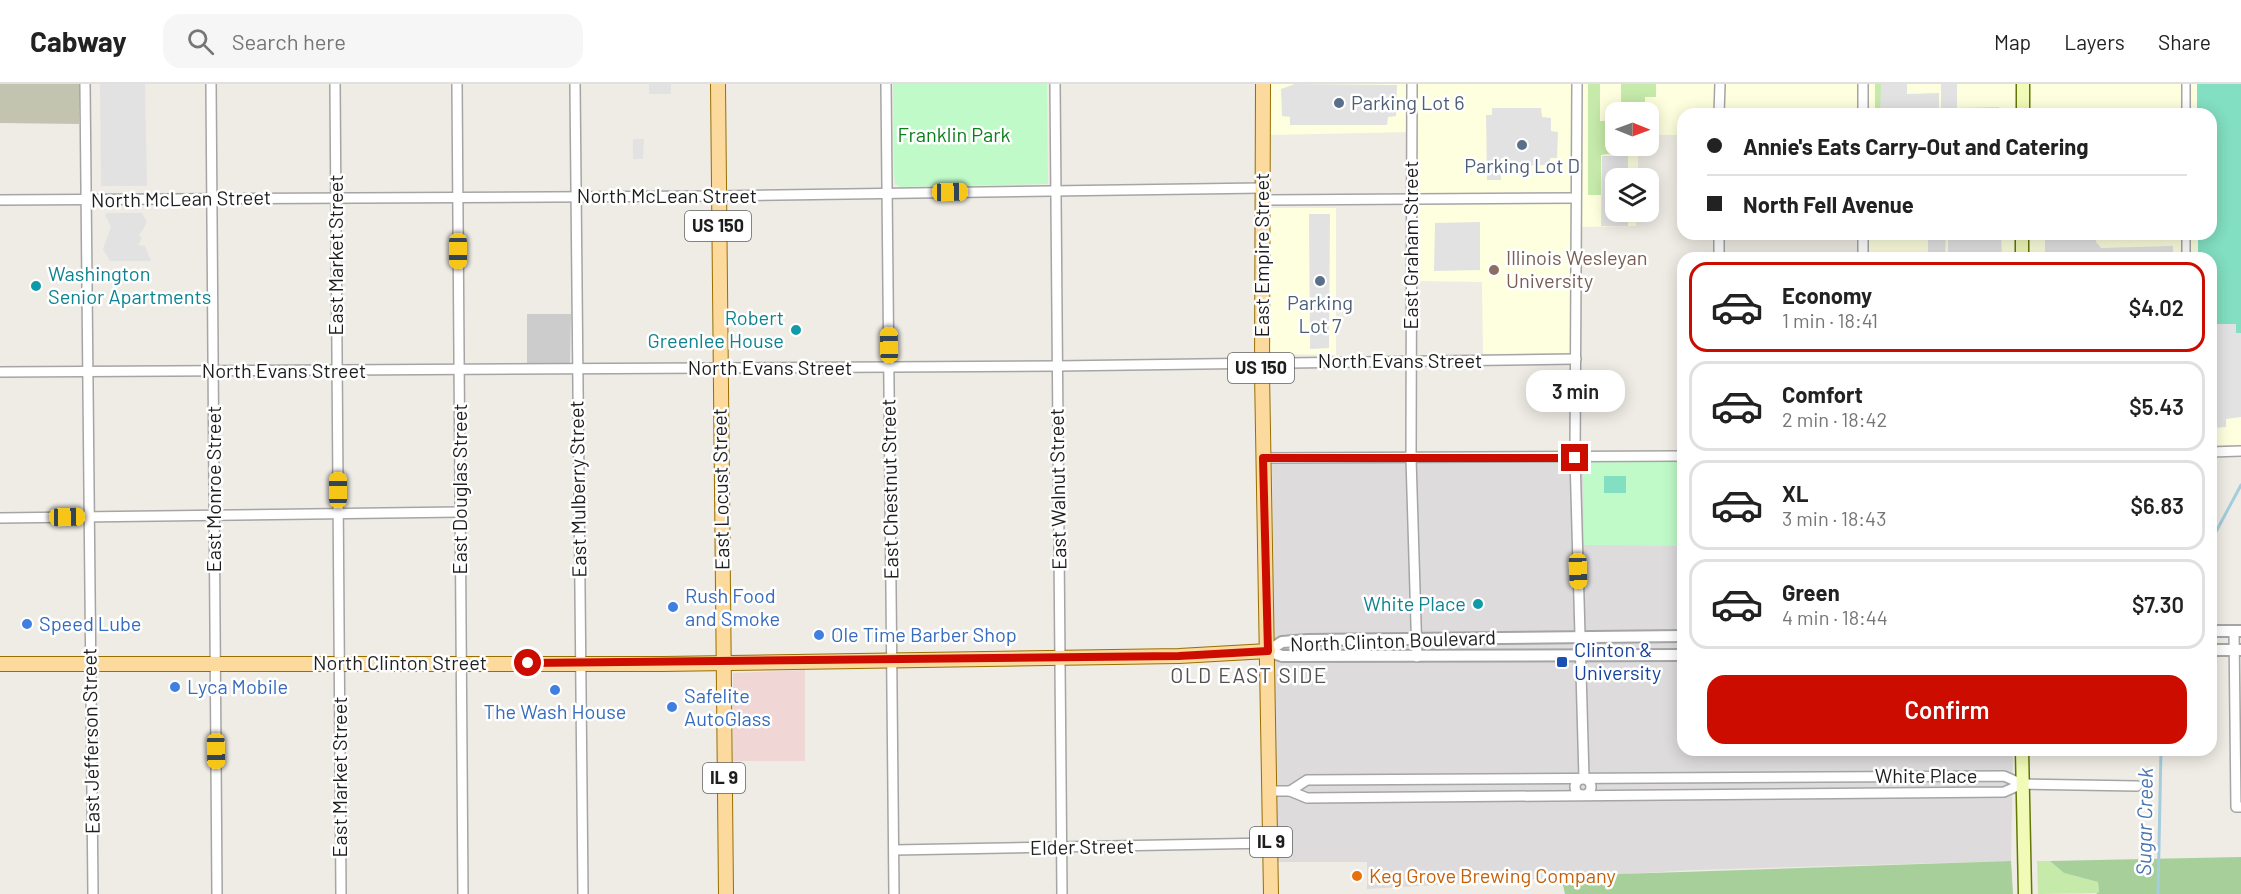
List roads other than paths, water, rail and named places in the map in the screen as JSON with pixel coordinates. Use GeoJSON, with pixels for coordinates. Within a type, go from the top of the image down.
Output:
{"type":"FeatureCollection","features":[{"type":"Feature","properties":{"kind":"main road","name":"East Locust Street"},"geometry":{"type":"LineString","coordinates":[[718,84],[717,196],[726,894]]}},
{"type":"Feature","properties":{"kind":"main road","name":"East Empire Street"},"geometry":{"type":"LineString","coordinates":[[1263,84],[1261,361],[1271,894]]}},
{"type":"Feature","properties":{"kind":"main road"},"geometry":{"type":"LineString","coordinates":[[2023,84],[2023,108]]}},
{"type":"Feature","properties":{"kind":"main road","name":"North Clinton Street"},"geometry":{"type":"LineString","coordinates":[[0,664],[723,663],[1179,656],[1268,651]]}},
{"type":"Feature","properties":{"kind":"main road"},"geometry":{"type":"LineString","coordinates":[[2022,756],[2025,894]]}},
{"type":"Feature","properties":{"kind":"street","name":"East Jefferson Street"},"geometry":{"type":"LineString","coordinates":[[85,84],[93,894]]}},
{"type":"Feature","properties":{"kind":"street","name":"East Monroe Street"},"geometry":{"type":"LineString","coordinates":[[212,84],[217,894]]}},
{"type":"Feature","properties":{"kind":"street","name":"East Market Street"},"geometry":{"type":"LineString","coordinates":[[334,84],[341,894]]}},
{"type":"Feature","properties":{"kind":"street","name":"East Douglas Street"},"geometry":{"type":"LineString","coordinates":[[457,84],[463,894]]}},
{"type":"Feature","properties":{"kind":"street","name":"East Mulberry Street"},"geometry":{"type":"LineString","coordinates":[[575,84],[583,894]]}},
{"type":"Feature","properties":{"kind":"street","name":"East Chestnut Street"},"geometry":{"type":"LineString","coordinates":[[886,84],[894,894]]}},
{"type":"Feature","properties":{"kind":"street","name":"East Walnut Street"},"geometry":{"type":"LineString","coordinates":[[1054,84],[1062,894]]}},
{"type":"Feature","properties":{"kind":"street","name":"East Graham Street"},"geometry":{"type":"LineString","coordinates":[[1412,84],[1411,458],[1417,657]]}},
{"type":"Feature","properties":{"kind":"street"},"geometry":{"type":"LineString","coordinates":[[1577,84],[1575,458],[1584,778],[1576,784],[1576,790],[1582,795]]}},
{"type":"Feature","properties":{"kind":"street"},"geometry":{"type":"LineString","coordinates":[[1719,108],[1720,84]]}},
{"type":"Feature","properties":{"kind":"street"},"geometry":{"type":"LineString","coordinates":[[1863,84],[1863,108]]}},
{"type":"Feature","properties":{"kind":"street"},"geometry":{"type":"LineString","coordinates":[[2186,84],[2186,108]]}},
{"type":"Feature","properties":{"kind":"street","name":"North McLean Street"},"geometry":{"type":"LineString","coordinates":[[0,200],[717,196],[1056,191],[1262,194],[1411,201],[1576,198]]}},
{"type":"Feature","properties":{"kind":"street","name":"North Evans Street"},"geometry":{"type":"LineString","coordinates":[[0,372],[1057,366],[1261,361],[1411,362],[1576,359]]}},
{"type":"Feature","properties":{"kind":"street"},"geometry":{"type":"LineString","coordinates":[[2217,452],[2241,451]]}},
{"type":"Feature","properties":{"kind":"street"},"geometry":{"type":"LineString","coordinates":[[1263,458],[1677,456]]}},
{"type":"Feature","properties":{"kind":"street"},"geometry":{"type":"LineString","coordinates":[[0,518],[460,512]]}},
{"type":"Feature","properties":{"kind":"street"},"geometry":{"type":"LineString","coordinates":[[2217,631],[2237,631],[2236,807],[2241,807]]}},
{"type":"Feature","properties":{"kind":"street","name":"North Clinton Boulevard"},"geometry":{"type":"LineString","coordinates":[[1268,651],[1282,642],[1677,636]]}},
{"type":"Feature","properties":{"kind":"street"},"geometry":{"type":"LineString","coordinates":[[2217,650],[2237,650]]}},
{"type":"Feature","properties":{"kind":"street","name":"North Clinton Boulevard"},"geometry":{"type":"LineString","coordinates":[[1268,651],[1282,656],[1677,655]]}},
{"type":"Feature","properties":{"kind":"street","name":"White Place"},"geometry":{"type":"LineString","coordinates":[[1290,790],[1307,780],[1785,777],[2004,776],[2022,784],[2137,786]]}},
{"type":"Feature","properties":{"kind":"street"},"geometry":{"type":"LineString","coordinates":[[1785,777],[1785,794]]}},
{"type":"Feature","properties":{"kind":"street"},"geometry":{"type":"LineString","coordinates":[[1828,777],[1828,793]]}},
{"type":"Feature","properties":{"kind":"street"},"geometry":{"type":"LineString","coordinates":[[1434,779],[1434,796]]}},
{"type":"Feature","properties":{"kind":"street","name":"White Place"},"geometry":{"type":"LineString","coordinates":[[1270,790],[1290,790],[1307,798],[2004,792],[2022,784]]}},
{"type":"Feature","properties":{"kind":"street","name":"Elder Street"},"geometry":{"type":"LineString","coordinates":[[894,850],[1271,843]]}},
{"type":"Feature","properties":{"kind":"waterway","name":"Sugar Creek"},"geometry":{"type":"LineString","coordinates":[[2217,530],[2241,485]]}},
{"type":"Feature","properties":{"kind":"waterway","name":"Sugar Creek"},"geometry":{"type":"LineString","coordinates":[[2158,894],[2161,756]]}},
{"type":"Feature","properties":{"kind":"place","name":"Parking Lot 6"},"geometry":{"type":"Point","coordinates":[1339,103]}},
{"type":"Feature","properties":{"kind":"place","name":"Parking Lot D"},"geometry":{"type":"Point","coordinates":[1522,145]}},
{"type":"Feature","properties":{"kind":"place","name":"Illinois Wesleyan University"},"geometry":{"type":"Point","coordinates":[1494,270]}},
{"type":"Feature","properties":{"kind":"place","name":"Parking Lot 7"},"geometry":{"type":"Point","coordinates":[1320,281]}},
{"type":"Feature","properties":{"kind":"place","name":"Washington Senior Apartments"},"geometry":{"type":"Point","coordinates":[36,286]}},
{"type":"Feature","properties":{"kind":"place","name":"Robert Greenlee House"},"geometry":{"type":"Point","coordinates":[796,330]}},
{"type":"Feature","properties":{"kind":"place","name":"White Place"},"geometry":{"type":"Point","coordinates":[1478,604]}},
{"type":"Feature","properties":{"kind":"place","name":"Rush Food and Smoke"},"geometry":{"type":"Point","coordinates":[673,607]}},
{"type":"Feature","properties":{"kind":"place","name":"Speed Lube"},"geometry":{"type":"Point","coordinates":[27,624]}},
{"type":"Feature","properties":{"kind":"place","name":"Ole Time Barber Shop"},"geometry":{"type":"Point","coordinates":[819,635]}},
{"type":"Feature","properties":{"kind":"place","name":"Clinton & University"},"geometry":{"type":"Point","coordinates":[1562,662]}},
{"type":"Feature","properties":{"kind":"place","name":"Lyca Mobile"},"geometry":{"type":"Point","coordinates":[175,687]}},
{"type":"Feature","properties":{"kind":"place","name":"The Wash House"},"geometry":{"type":"Point","coordinates":[555,690]}},
{"type":"Feature","properties":{"kind":"place","name":"Safelite AutoGlass"},"geometry":{"type":"Point","coordinates":[672,707]}},
{"type":"Feature","properties":{"kind":"place","name":"Keg Grove Brewing Company"},"geometry":{"type":"Point","coordinates":[1357,876]}},
{"type":"Feature","properties":{"kind":"district","name":"OLD EAST SIDE"},"geometry":{"type":"Point","coordinates":[1249,676]}},
{"type":"Feature","properties":{"kind":"park label","name":"Franklin Park"},"geometry":{"type":"Point","coordinates":[954,135]}}]}
